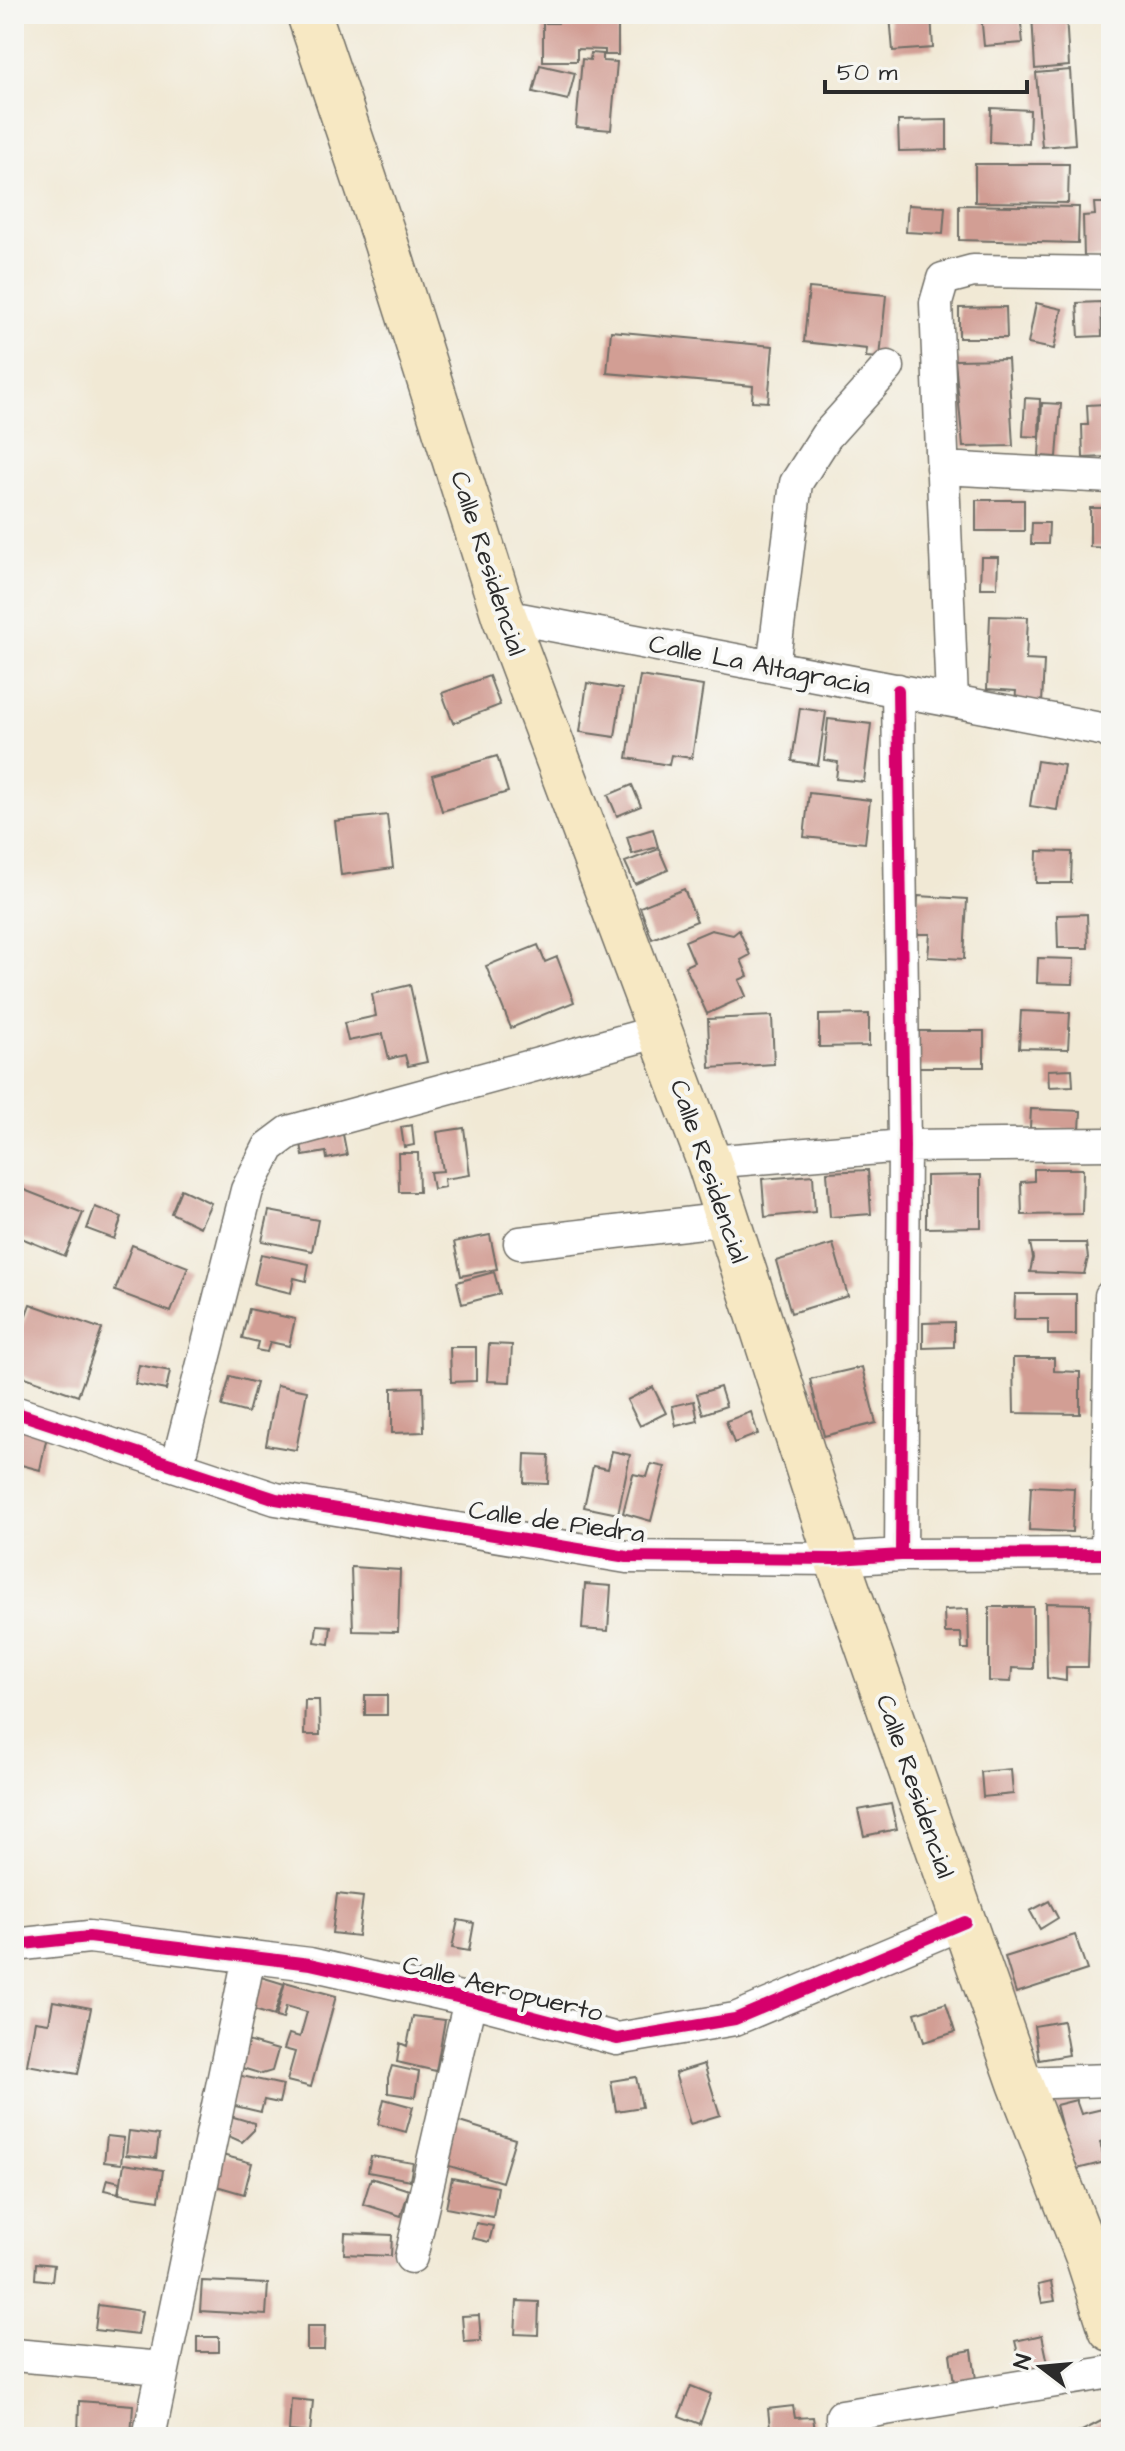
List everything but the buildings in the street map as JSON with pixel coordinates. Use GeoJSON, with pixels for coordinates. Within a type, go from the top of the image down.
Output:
{"type":"FeatureCollection","features":[{"type":"Feature","properties":{"kind":"main road","name":"Calle Residencial"},"geometry":{"type":"LineString","coordinates":[[309,14],[384,237],[504,616],[709,1162],[837,1559],[1020,2083],[1087,2255],[1111,2329]]}},
{"type":"Feature","properties":{"kind":"street"},"geometry":{"type":"LineString","coordinates":[[952,700],[936,303],[943,279],[973,271],[1111,273]]}},
{"type":"Feature","properties":{"kind":"street"},"geometry":{"type":"LineString","coordinates":[[773,667],[796,483],[826,436],[888,367]]}},
{"type":"Feature","properties":{"kind":"street"},"geometry":{"type":"LineString","coordinates":[[942,468],[1111,477]]}},
{"type":"Feature","properties":{"kind":"street","name":"Calle La Altagracia"},"geometry":{"type":"LineString","coordinates":[[504,616],[1111,733]]}},
{"type":"Feature","properties":{"kind":"street"},"geometry":{"type":"LineString","coordinates":[[898,690],[904,1146],[901,1555]]}},
{"type":"Feature","properties":{"kind":"street"},"geometry":{"type":"LineString","coordinates":[[177,1466],[247,1190],[269,1147],[289,1132],[660,1031]]}},
{"type":"Feature","properties":{"kind":"street"},"geometry":{"type":"LineString","coordinates":[[709,1162],[904,1146],[1111,1144]]}},
{"type":"Feature","properties":{"kind":"street"},"geometry":{"type":"LineString","coordinates":[[520,1243],[728,1219]]}},
{"type":"Feature","properties":{"kind":"street"},"geometry":{"type":"LineString","coordinates":[[1109,1554],[1111,1296]]}},
{"type":"Feature","properties":{"kind":"street","name":"Calle de Piedra"},"geometry":{"type":"LineString","coordinates":[[14,1412],[276,1499],[627,1557],[837,1559],[901,1555],[1109,1554]]}},
{"type":"Feature","properties":{"kind":"street","name":"Calle Aeropuerto"},"geometry":{"type":"LineString","coordinates":[[14,1945],[89,1937],[310,1964],[470,2000],[617,2039],[735,2019],[965,1922]]}},
{"type":"Feature","properties":{"kind":"street"},"geometry":{"type":"LineString","coordinates":[[149,2437],[249,1957]]}},
{"type":"Feature","properties":{"kind":"street"},"geometry":{"type":"LineString","coordinates":[[411,2257],[470,2000]]}},
{"type":"Feature","properties":{"kind":"street"},"geometry":{"type":"LineString","coordinates":[[1020,2083],[1111,2080]]}},
{"type":"Feature","properties":{"kind":"street"},"geometry":{"type":"LineString","coordinates":[[14,2355],[162,2368]]}},
{"type":"Feature","properties":{"kind":"street"},"geometry":{"type":"LineString","coordinates":[[843,2437],[842,2416],[1111,2372]]}},
{"type":"Feature","properties":{"kind":"cycle path"},"geometry":{"type":"LineString","coordinates":[[898,690],[904,1146],[901,1555]]}},
{"type":"Feature","properties":{"kind":"cycle path"},"geometry":{"type":"LineString","coordinates":[[14,1412],[276,1499],[627,1557],[837,1559],[901,1555],[1111,1554]]}},
{"type":"Feature","properties":{"kind":"cycle path"},"geometry":{"type":"LineString","coordinates":[[14,1945],[89,1937],[310,1964],[470,2000],[617,2039],[735,2019],[965,1922]]}}]}
